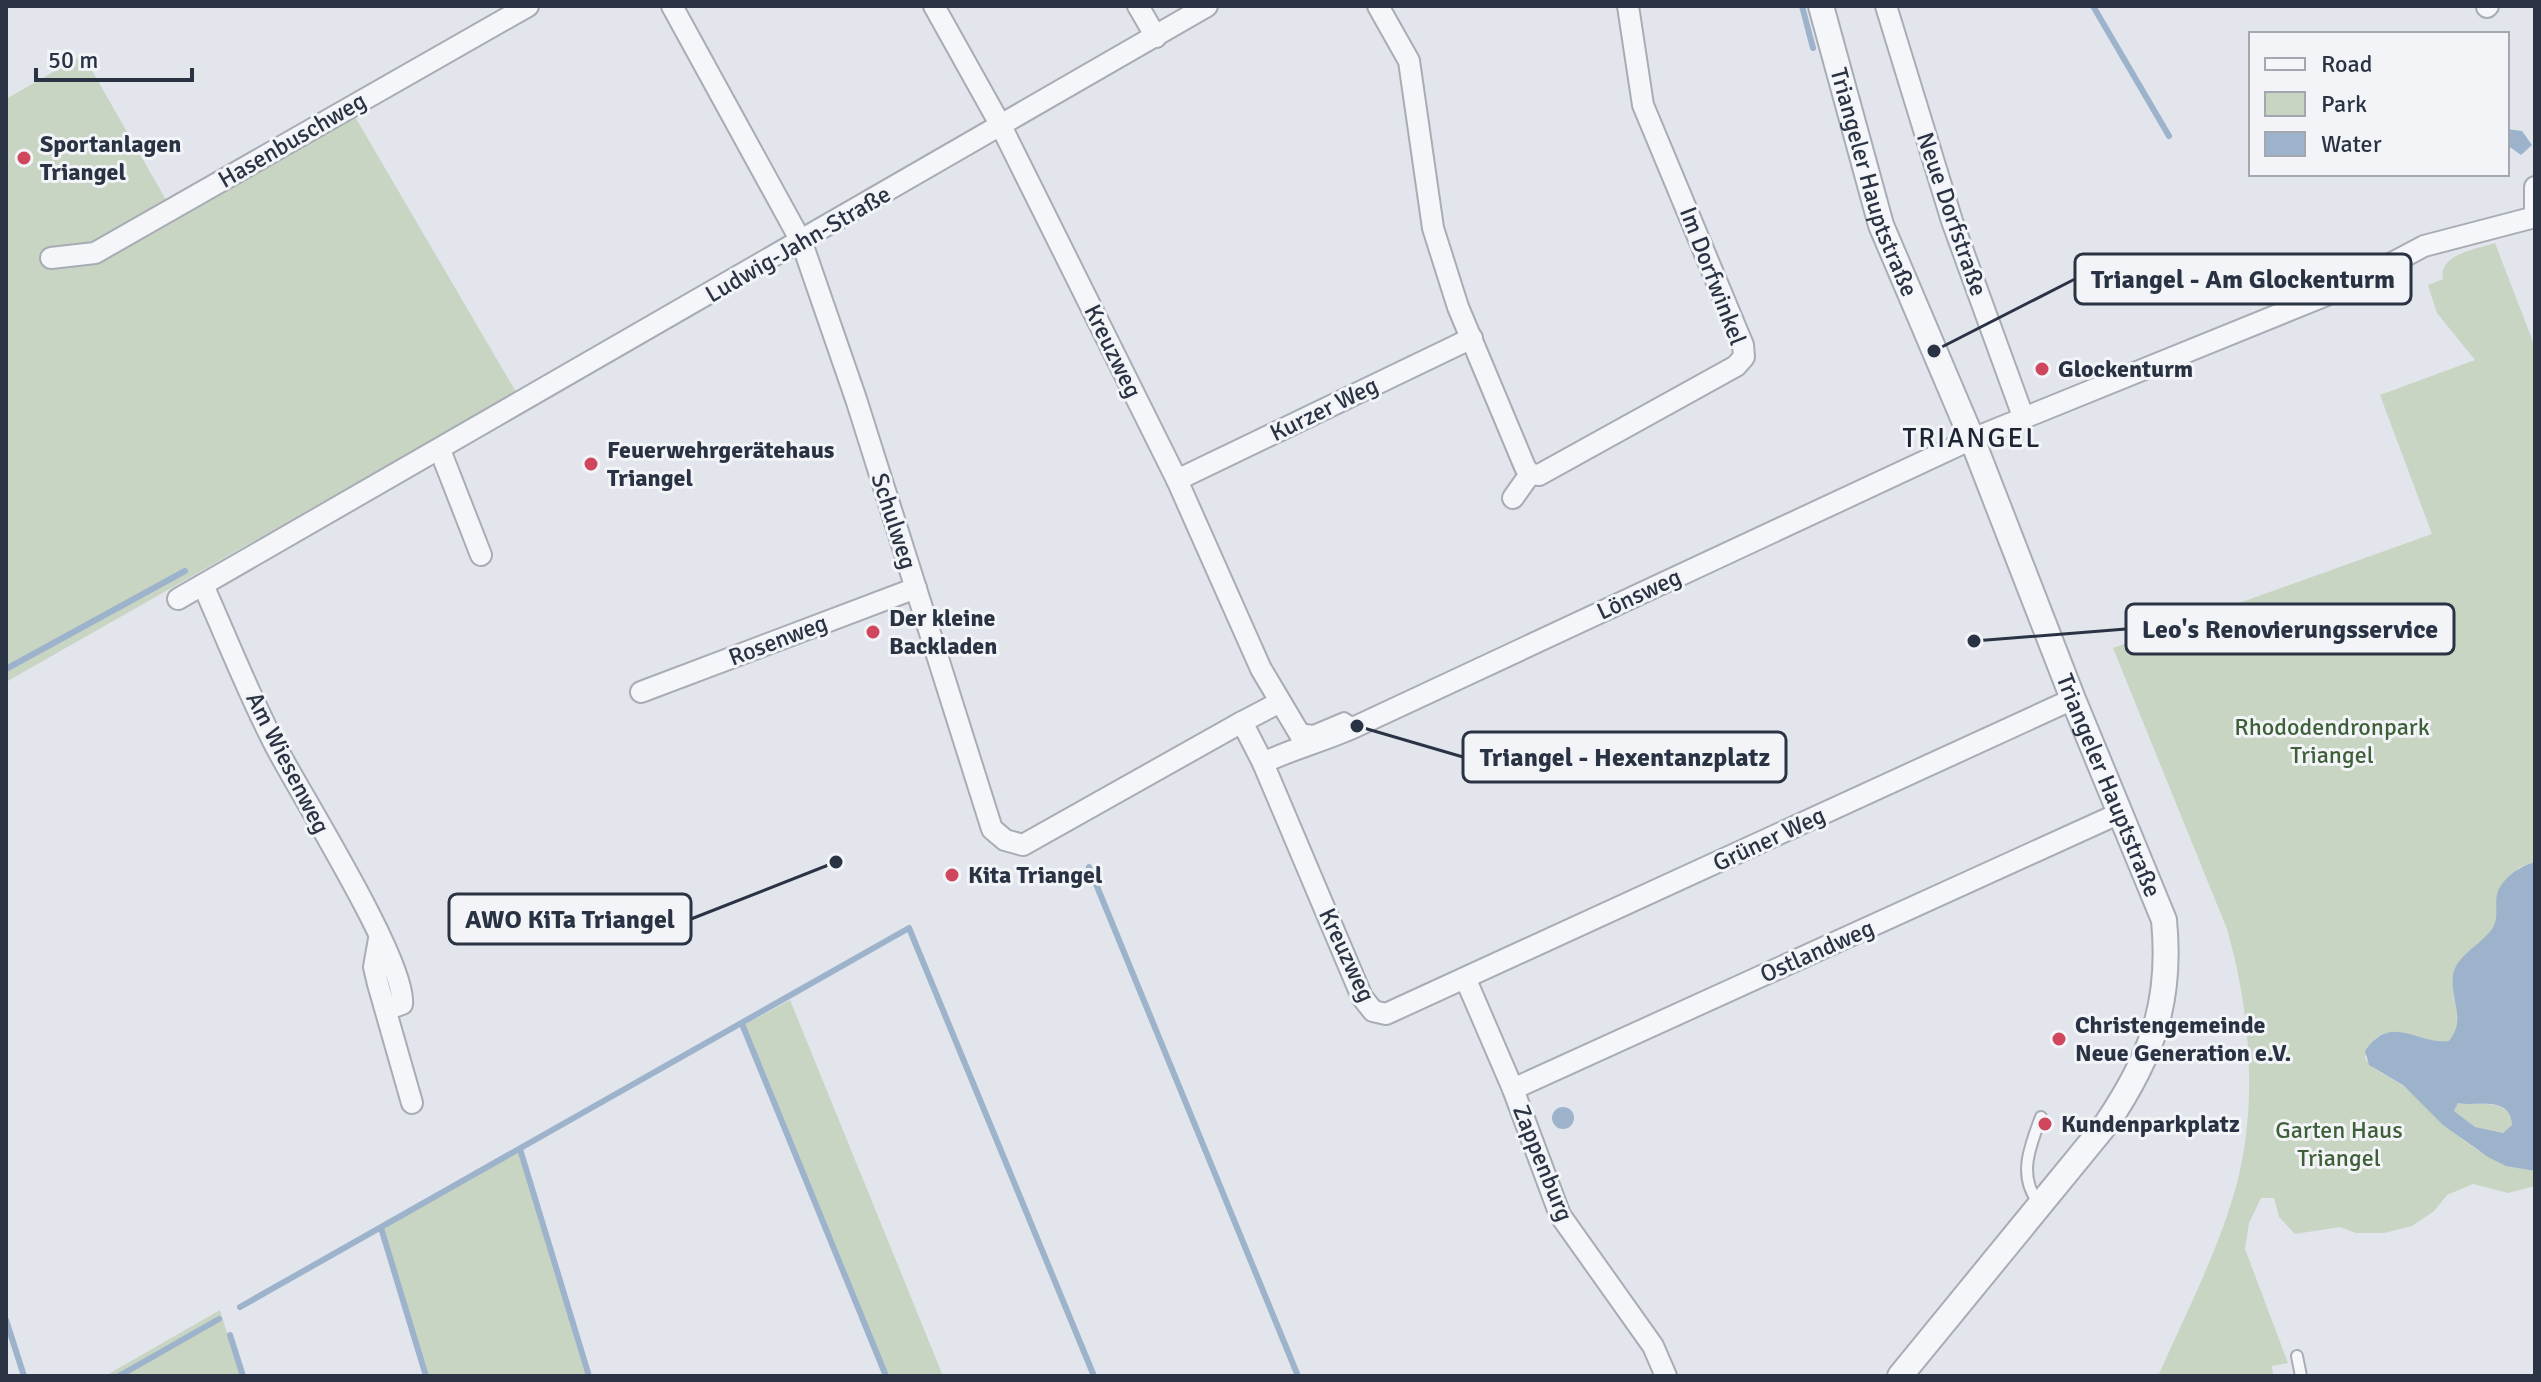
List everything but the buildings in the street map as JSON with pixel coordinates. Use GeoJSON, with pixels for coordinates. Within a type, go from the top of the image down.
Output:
{"type":"FeatureCollection","features":[{"type":"Feature","properties":{"kind":"street","name":"Hasenbuschweg"},"geometry":{"type":"LineString","coordinates":[[51,258],[95,253],[528,6]]}},
{"type":"Feature","properties":{"kind":"street","name":"Schulweg"},"geometry":{"type":"LineString","coordinates":[[672,6],[802,243],[992,829],[1005,840],[1023,845],[1280,702]]}},
{"type":"Feature","properties":{"kind":"street","name":"Kreuzweg"},"geometry":{"type":"LineString","coordinates":[[934,6],[1001,126],[1177,480],[1261,669],[1301,736]]}},
{"type":"Feature","properties":{"kind":"street"},"geometry":{"type":"LineString","coordinates":[[1138,6],[1156,37]]}},
{"type":"Feature","properties":{"kind":"street","name":"Ludwig-Jahn-Straße"},"geometry":{"type":"LineString","coordinates":[[178,599],[802,243],[1207,6]]}},
{"type":"Feature","properties":{"kind":"street"},"geometry":{"type":"LineString","coordinates":[[1378,6],[1409,61],[1433,228],[1472,338],[1530,474],[1513,498]]}},
{"type":"Feature","properties":{"kind":"street","name":"Im Dorfwinkel"},"geometry":{"type":"LineString","coordinates":[[1530,474],[1539,475],[1736,366],[1744,357],[1743,345],[1643,105],[1628,6]]}},
{"type":"Feature","properties":{"kind":"street","name":"Triangeler Hauptstraße"},"geometry":{"type":"LineString","coordinates":[[1821,6],[1881,225],[1972,439],[2073,699],[2164,920],[2166,986],[2152,1042],[2131,1087],[2040,1205],[1900,1376]]}},
{"type":"Feature","properties":{"kind":"street","name":"Neue Dorfstraße"},"geometry":{"type":"LineString","coordinates":[[1886,6],[1952,221],[2024,419]]}},
{"type":"Feature","properties":{"kind":"street"},"geometry":{"type":"LineString","coordinates":[[2535,187],[2535,216]]}},
{"type":"Feature","properties":{"kind":"street","name":"Lönsweg"},"geometry":{"type":"LineString","coordinates":[[1263,763],[1301,736],[1322,742],[1972,439],[2349,286],[2424,246],[2535,216]]}},
{"type":"Feature","properties":{"kind":"street","name":"Kurzer Weg"},"geometry":{"type":"LineString","coordinates":[[1177,480],[1472,338]]}},
{"type":"Feature","properties":{"kind":"street"},"geometry":{"type":"LineString","coordinates":[[440,450],[481,555]]}},
{"type":"Feature","properties":{"kind":"street","name":"Am Wiesenweg"},"geometry":{"type":"LineString","coordinates":[[203,585],[275,745],[374,924],[404,992],[402,1004],[388,1009],[389,1031],[412,1103]]}},
{"type":"Feature","properties":{"kind":"street","name":"Rosenweg"},"geometry":{"type":"LineString","coordinates":[[641,692],[916,588]]}},
{"type":"Feature","properties":{"kind":"street","name":"Grüner Weg"},"geometry":{"type":"LineString","coordinates":[[1466,980],[2073,699]]}},
{"type":"Feature","properties":{"kind":"street"},"geometry":{"type":"LineString","coordinates":[[1242,722],[1263,763]]}},
{"type":"Feature","properties":{"kind":"street","name":"Kreuzweg"},"geometry":{"type":"LineString","coordinates":[[1263,763],[1362,997],[1373,1011],[1386,1014],[1466,980]]}},
{"type":"Feature","properties":{"kind":"street","name":"Ostlandweg"},"geometry":{"type":"LineString","coordinates":[[1513,1089],[2120,813]]}},
{"type":"Feature","properties":{"kind":"street","name":"Zappenburg"},"geometry":{"type":"LineString","coordinates":[[1466,980],[1513,1089],[1560,1215],[1653,1346],[1666,1376]]}},
{"type":"Feature","properties":{"kind":"lane"},"geometry":{"type":"LineString","coordinates":[[2040,1205],[2028,1190],[2027,1153],[2041,1117]]}},
{"type":"Feature","properties":{"kind":"lane"},"geometry":{"type":"LineString","coordinates":[[2297,1356],[2301,1376]]}},
{"type":"Feature","properties":{"kind":"green space"},"geometry":{"type":"Polygon","coordinates":[[[83,55],[169,205],[344,98],[516,392],[6,682],[6,99],[83,55]]]}},
{"type":"Feature","properties":{"kind":"green space","name":"Rhododendronpark Triangel"},"geometry":{"type":"Polygon","coordinates":[[[2495,243],[2535,347],[2535,862],[2518,868],[2494,927],[2458,968],[2453,993],[2458,1023],[2449,1042],[2390,1032],[2371,1044],[2365,1058],[2373,1067],[2405,1087],[2478,1150],[2513,1166],[2535,1171],[2535,1186],[2508,1193],[2473,1184],[2447,1195],[2434,1211],[2412,1226],[2384,1233],[2356,1233],[2340,1227],[2295,1234],[2279,1217],[2274,1198],[2261,1198],[2249,1223],[2245,1249],[2288,1363],[2272,1366],[2273,1376],[2158,1376],[2211,1257],[2237,1183],[2248,1120],[2246,1023],[2227,929],[2113,648],[2432,534],[2380,395],[2475,360],[2437,313],[2428,285],[2443,279],[2446,264],[2453,258],[2495,243]]]}},
{"type":"Feature","properties":{"kind":"green space"},"geometry":{"type":"Polygon","coordinates":[[[790,1000],[943,1376],[888,1376],[744,1025],[790,1000]]]}},
{"type":"Feature","properties":{"kind":"green space","name":"Garten Haus Triangel"},"geometry":{"type":"Polygon","coordinates":[[[2458,1103],[2499,1106],[2506,1110],[2512,1125],[2503,1133],[2475,1127],[2454,1111],[2458,1103]]]}},
{"type":"Feature","properties":{"kind":"green space"},"geometry":{"type":"Polygon","coordinates":[[[520,1146],[590,1376],[425,1376],[380,1226],[520,1146]]]}},
{"type":"Feature","properties":{"kind":"green space"},"geometry":{"type":"Polygon","coordinates":[[[220,1310],[240,1376],[105,1376],[220,1310]]]}},
{"type":"Feature","properties":{"kind":"water"},"geometry":{"type":"Polygon","coordinates":[[[2509,129],[2522,131],[2532,145],[2521,155],[2509,146],[2509,129]]]}},
{"type":"Feature","properties":{"kind":"water"},"geometry":{"type":"Polygon","coordinates":[[[2535,862],[2535,1171],[2506,1166],[2488,1157],[2443,1125],[2403,1085],[2369,1065],[2365,1051],[2375,1040],[2395,1032],[2449,1041],[2457,1025],[2453,976],[2458,962],[2495,924],[2497,897],[2503,882],[2515,871],[2535,862]],[[2458,1103],[2454,1111],[2475,1127],[2503,1133],[2512,1125],[2506,1109],[2499,1106],[2458,1103]]]}},
{"type":"Feature","properties":{"kind":"water"},"geometry":{"type":"Polygon","coordinates":[[[1563,1107],[1571,1110],[1574,1118],[1571,1126],[1563,1129],[1555,1126],[1552,1118],[1555,1110],[1563,1107]]]}},
{"type":"Feature","properties":{"kind":"waterway"},"geometry":{"type":"LineString","coordinates":[[1802,6],[1813,48]]}},
{"type":"Feature","properties":{"kind":"waterway"},"geometry":{"type":"LineString","coordinates":[[2093,6],[2169,136]]}},
{"type":"Feature","properties":{"kind":"waterway"},"geometry":{"type":"LineString","coordinates":[[6,669],[185,571]]}},
{"type":"Feature","properties":{"kind":"waterway"},"geometry":{"type":"LineString","coordinates":[[1089,867],[1298,1376]]}},
{"type":"Feature","properties":{"kind":"waterway"},"geometry":{"type":"LineString","coordinates":[[240,1307],[909,928],[1094,1376]]}},
{"type":"Feature","properties":{"kind":"waterway"},"geometry":{"type":"LineString","coordinates":[[742,1024],[886,1376]]}},
{"type":"Feature","properties":{"kind":"waterway"},"geometry":{"type":"LineString","coordinates":[[520,1149],[589,1376]]}},
{"type":"Feature","properties":{"kind":"waterway"},"geometry":{"type":"LineString","coordinates":[[381,1228],[426,1376]]}},
{"type":"Feature","properties":{"kind":"waterway"},"geometry":{"type":"LineString","coordinates":[[119,1376],[219,1319]]}},
{"type":"Feature","properties":{"kind":"waterway"},"geometry":{"type":"LineString","coordinates":[[6,1320],[24,1376]]}},
{"type":"Feature","properties":{"kind":"waterway"},"geometry":{"type":"LineString","coordinates":[[230,1335],[243,1376]]}},
{"type":"Feature","properties":{"kind":"place","name":"Sportanlagen Triangel"},"geometry":{"type":"Point","coordinates":[24,158]}},
{"type":"Feature","properties":{"kind":"place","name":"Triangel - Am Glockenturm"},"geometry":{"type":"Point","coordinates":[1934,351]}},
{"type":"Feature","properties":{"kind":"place","name":"Glockenturm"},"geometry":{"type":"Point","coordinates":[2042,369]}},
{"type":"Feature","properties":{"kind":"place","name":"Feuerwehrgerätehaus Triangel"},"geometry":{"type":"Point","coordinates":[591,464]}},
{"type":"Feature","properties":{"kind":"place","name":"Der kleine Backladen"},"geometry":{"type":"Point","coordinates":[873,632]}},
{"type":"Feature","properties":{"kind":"place","name":"Leo's Renovierungsservice"},"geometry":{"type":"Point","coordinates":[1974,641]}},
{"type":"Feature","properties":{"kind":"place","name":"Triangel - Hexentanzplatz"},"geometry":{"type":"Point","coordinates":[1357,726]}},
{"type":"Feature","properties":{"kind":"place","name":"AWO KiTa Triangel"},"geometry":{"type":"Point","coordinates":[836,862]}},
{"type":"Feature","properties":{"kind":"place","name":"Kita Triangel"},"geometry":{"type":"Point","coordinates":[952,875]}},
{"type":"Feature","properties":{"kind":"place","name":"Christengemeinde Neue Generation e.V."},"geometry":{"type":"Point","coordinates":[2059,1039]}},
{"type":"Feature","properties":{"kind":"place","name":"Kundenparkplatz"},"geometry":{"type":"Point","coordinates":[2045,1124]}},
{"type":"Feature","properties":{"kind":"district","name":"TRIANGEL"},"geometry":{"type":"Point","coordinates":[1972,438]}}]}
